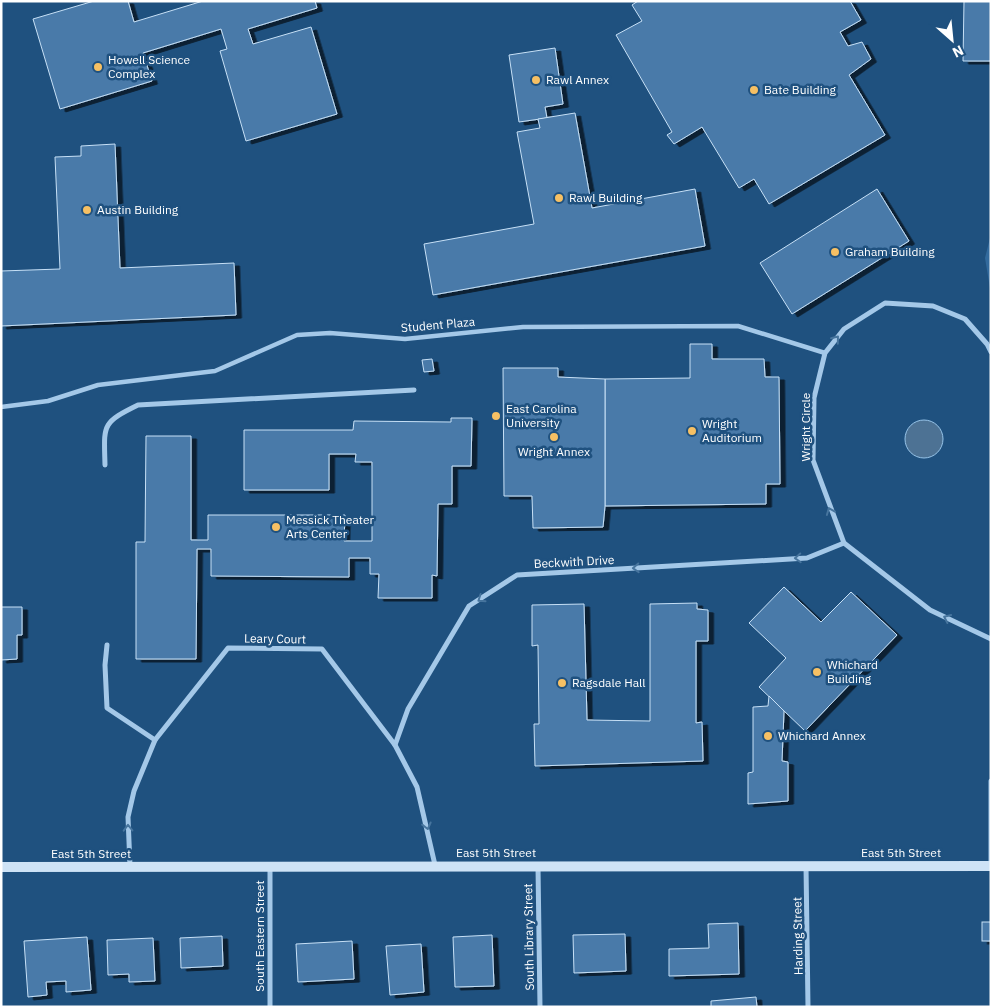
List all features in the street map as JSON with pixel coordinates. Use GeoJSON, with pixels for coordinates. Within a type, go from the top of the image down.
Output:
{"type":"FeatureCollection","features":[{"type":"Feature","properties":{"kind":"main road","name":"East 5th Street"},"geometry":{"type":"LineString","coordinates":[[1,867],[991,865]]}},
{"type":"Feature","properties":{"kind":"street","name":"Wright Circle"},"geometry":{"type":"LineString","coordinates":[[991,352],[987,344],[965,319],[933,306],[885,302],[844,329],[825,353],[814,398],[813,460],[828,505],[844,543],[930,610],[991,639]]}},
{"type":"Feature","properties":{"kind":"street","name":"Student Plaza"},"geometry":{"type":"LineString","coordinates":[[1,407],[48,400],[98,385],[215,371],[297,335],[330,333],[405,339],[523,327],[738,326],[825,353]]}},
{"type":"Feature","properties":{"kind":"street"},"geometry":{"type":"LineString","coordinates":[[105,465],[104,429],[114,417],[138,405],[414,390]]}},
{"type":"Feature","properties":{"kind":"street","name":"Beckwith Drive"},"geometry":{"type":"LineString","coordinates":[[395,745],[408,709],[469,606],[516,575],[807,558],[844,543]]}},
{"type":"Feature","properties":{"kind":"street"},"geometry":{"type":"LineString","coordinates":[[107,645],[105,665],[107,708],[155,740]]}},
{"type":"Feature","properties":{"kind":"street","name":"Leary Court"},"geometry":{"type":"LineString","coordinates":[[130,866],[128,818],[134,791],[155,740],[228,648],[322,649],[395,745],[417,787],[434,866]]}},
{"type":"Feature","properties":{"kind":"street"},"geometry":{"type":"LineString","coordinates":[[991,781],[991,865]]}},
{"type":"Feature","properties":{"kind":"street","name":"South Eastern Street"},"geometry":{"type":"LineString","coordinates":[[270,866],[270,1007]]}},
{"type":"Feature","properties":{"kind":"street","name":"South Library Street"},"geometry":{"type":"LineString","coordinates":[[538,866],[540,1007]]}},
{"type":"Feature","properties":{"kind":"street","name":"Harding Street"},"geometry":{"type":"LineString","coordinates":[[806,866],[808,1007]]}},
{"type":"Feature","properties":{"kind":"shaded area"},"geometry":{"type":"Polygon","coordinates":[[[991,234],[991,294],[985,258],[991,234]]]}},
{"type":"Feature","properties":{"kind":"shaded area"},"geometry":{"type":"Polygon","coordinates":[[[924,420],[937,426],[943,439],[937,452],[924,458],[911,452],[905,439],[911,426],[924,420]]]}},
{"type":"Feature","properties":{"kind":"building","name":"Howell Science Complex"},"geometry":{"type":"Polygon","coordinates":[[[94,1],[128,1],[134,22],[203,1],[315,1],[317,8],[248,29],[253,44],[311,27],[337,114],[246,141],[220,51],[227,49],[221,29],[143,53],[152,81],[60,109],[33,19],[94,1]]]}},
{"type":"Feature","properties":{"kind":"building","name":"Bate Building"},"geometry":{"type":"Polygon","coordinates":[[[638,1],[850,1],[861,20],[840,32],[848,46],[862,42],[871,59],[849,75],[885,135],[769,204],[754,179],[739,188],[702,127],[674,144],[667,135],[672,132],[616,35],[642,21],[632,5],[638,1]]]}},
{"type":"Feature","properties":{"kind":"building"},"geometry":{"type":"Polygon","coordinates":[[[964,1],[991,1],[991,61],[963,61],[964,1]]]}},
{"type":"Feature","properties":{"kind":"building","name":"Rawl Annex"},"geometry":{"type":"Polygon","coordinates":[[[555,48],[563,104],[545,107],[547,118],[519,122],[509,55],[555,48]]]}},
{"type":"Feature","properties":{"kind":"building","name":"Rawl Building"},"geometry":{"type":"Polygon","coordinates":[[[575,113],[592,208],[695,189],[705,246],[433,295],[424,244],[534,224],[517,132],[540,128],[538,119],[575,113]]]}},
{"type":"Feature","properties":{"kind":"building","name":"Austin Building"},"geometry":{"type":"Polygon","coordinates":[[[115,144],[120,268],[234,263],[236,315],[1,326],[1,271],[60,269],[55,157],[81,156],[81,146],[115,144]]]}},
{"type":"Feature","properties":{"kind":"building","name":"Graham Building"},"geometry":{"type":"Polygon","coordinates":[[[877,189],[909,241],[792,314],[760,263],[877,189]]]}},
{"type":"Feature","properties":{"kind":"building","name":"Wright Auditorium"},"geometry":{"type":"Polygon","coordinates":[[[690,344],[712,344],[712,359],[764,359],[765,377],[779,377],[780,484],[766,484],[766,504],[605,506],[605,379],[690,378],[690,344]]]}},
{"type":"Feature","properties":{"kind":"building"},"geometry":{"type":"Polygon","coordinates":[[[432,359],[434,371],[424,372],[422,360],[432,359]]]}},
{"type":"Feature","properties":{"kind":"building","name":"Wright Annex"},"geometry":{"type":"Polygon","coordinates":[[[503,368],[558,368],[558,377],[605,379],[605,506],[603,527],[533,528],[532,496],[504,496],[503,368]]]}},
{"type":"Feature","properties":{"kind":"building","name":"Messick Theater Arts Center"},"geometry":{"type":"Polygon","coordinates":[[[451,418],[472,418],[471,466],[452,466],[452,504],[438,504],[437,576],[432,575],[432,598],[378,598],[379,574],[370,574],[370,558],[349,558],[349,577],[211,576],[211,549],[197,549],[196,659],[136,659],[136,542],[145,542],[146,436],[191,436],[191,540],[208,540],[208,515],[345,515],[344,541],[372,541],[372,462],[355,462],[356,454],[329,454],[329,490],[244,490],[244,430],[353,430],[354,421],[451,422],[451,418]]]}},
{"type":"Feature","properties":{"kind":"building","name":"Whichard Building"},"geometry":{"type":"Polygon","coordinates":[[[784,587],[821,622],[851,592],[897,635],[805,731],[759,687],[786,658],[749,623],[784,587]]]}},
{"type":"Feature","properties":{"kind":"building","name":"Ragsdale Hall"},"geometry":{"type":"Polygon","coordinates":[[[697,603],[697,609],[708,610],[708,641],[696,641],[696,723],[702,722],[703,761],[535,766],[534,724],[539,724],[538,645],[532,646],[532,605],[584,604],[587,720],[650,721],[650,604],[697,603]]]}},
{"type":"Feature","properties":{"kind":"building"},"geometry":{"type":"Polygon","coordinates":[[[1,607],[22,607],[22,635],[17,635],[17,659],[1,660],[1,607]]]}},
{"type":"Feature","properties":{"kind":"building","name":"Whichard Annex"},"geometry":{"type":"Polygon","coordinates":[[[769,696],[784,711],[782,761],[788,762],[788,801],[748,804],[748,773],[753,772],[753,707],[768,706],[769,696]]]}},
{"type":"Feature","properties":{"kind":"building"},"geometry":{"type":"Polygon","coordinates":[[[982,922],[991,922],[991,941],[982,941],[982,922]]]}},
{"type":"Feature","properties":{"kind":"building"},"geometry":{"type":"Polygon","coordinates":[[[738,923],[739,974],[669,976],[669,949],[709,948],[708,924],[738,923]]]}},
{"type":"Feature","properties":{"kind":"building"},"geometry":{"type":"Polygon","coordinates":[[[625,934],[626,971],[574,973],[573,935],[625,934]]]}},
{"type":"Feature","properties":{"kind":"building"},"geometry":{"type":"Polygon","coordinates":[[[492,935],[494,986],[455,987],[453,937],[492,935]]]}},
{"type":"Feature","properties":{"kind":"building"},"geometry":{"type":"Polygon","coordinates":[[[222,936],[223,966],[181,968],[180,938],[222,936]]]}},
{"type":"Feature","properties":{"kind":"building"},"geometry":{"type":"Polygon","coordinates":[[[87,937],[91,990],[66,992],[66,981],[46,982],[47,995],[28,997],[24,941],[87,937]]]}},
{"type":"Feature","properties":{"kind":"building"},"geometry":{"type":"Polygon","coordinates":[[[153,938],[155,981],[129,982],[129,974],[108,975],[107,940],[153,938]]]}},
{"type":"Feature","properties":{"kind":"building"},"geometry":{"type":"Polygon","coordinates":[[[352,941],[354,979],[298,982],[296,944],[352,941]]]}},
{"type":"Feature","properties":{"kind":"building"},"geometry":{"type":"Polygon","coordinates":[[[421,944],[424,992],[390,995],[386,946],[421,944]]]}},
{"type":"Feature","properties":{"kind":"building"},"geometry":{"type":"Polygon","coordinates":[[[756,997],[757,1007],[711,1007],[711,1001],[756,997]]]}},
{"type":"Feature","properties":{"kind":"place","name":"Howell Science Complex"},"geometry":{"type":"Point","coordinates":[98,67]}},
{"type":"Feature","properties":{"kind":"place","name":"Rawl Annex"},"geometry":{"type":"Point","coordinates":[536,80]}},
{"type":"Feature","properties":{"kind":"place","name":"Bate Building"},"geometry":{"type":"Point","coordinates":[754,90]}},
{"type":"Feature","properties":{"kind":"place","name":"Rawl Building"},"geometry":{"type":"Point","coordinates":[559,198]}},
{"type":"Feature","properties":{"kind":"place","name":"Austin Building"},"geometry":{"type":"Point","coordinates":[87,210]}},
{"type":"Feature","properties":{"kind":"place","name":"Graham Building"},"geometry":{"type":"Point","coordinates":[835,252]}},
{"type":"Feature","properties":{"kind":"place","name":"East Carolina University"},"geometry":{"type":"Point","coordinates":[496,416]}},
{"type":"Feature","properties":{"kind":"place","name":"Wright Auditorium"},"geometry":{"type":"Point","coordinates":[692,431]}},
{"type":"Feature","properties":{"kind":"place","name":"Wright Annex"},"geometry":{"type":"Point","coordinates":[554,437]}},
{"type":"Feature","properties":{"kind":"place","name":"Messick Theater Arts Center"},"geometry":{"type":"Point","coordinates":[276,527]}},
{"type":"Feature","properties":{"kind":"place","name":"Whichard Building"},"geometry":{"type":"Point","coordinates":[817,672]}},
{"type":"Feature","properties":{"kind":"place","name":"Ragsdale Hall"},"geometry":{"type":"Point","coordinates":[562,683]}},
{"type":"Feature","properties":{"kind":"place","name":"Whichard Annex"},"geometry":{"type":"Point","coordinates":[768,736]}}]}
